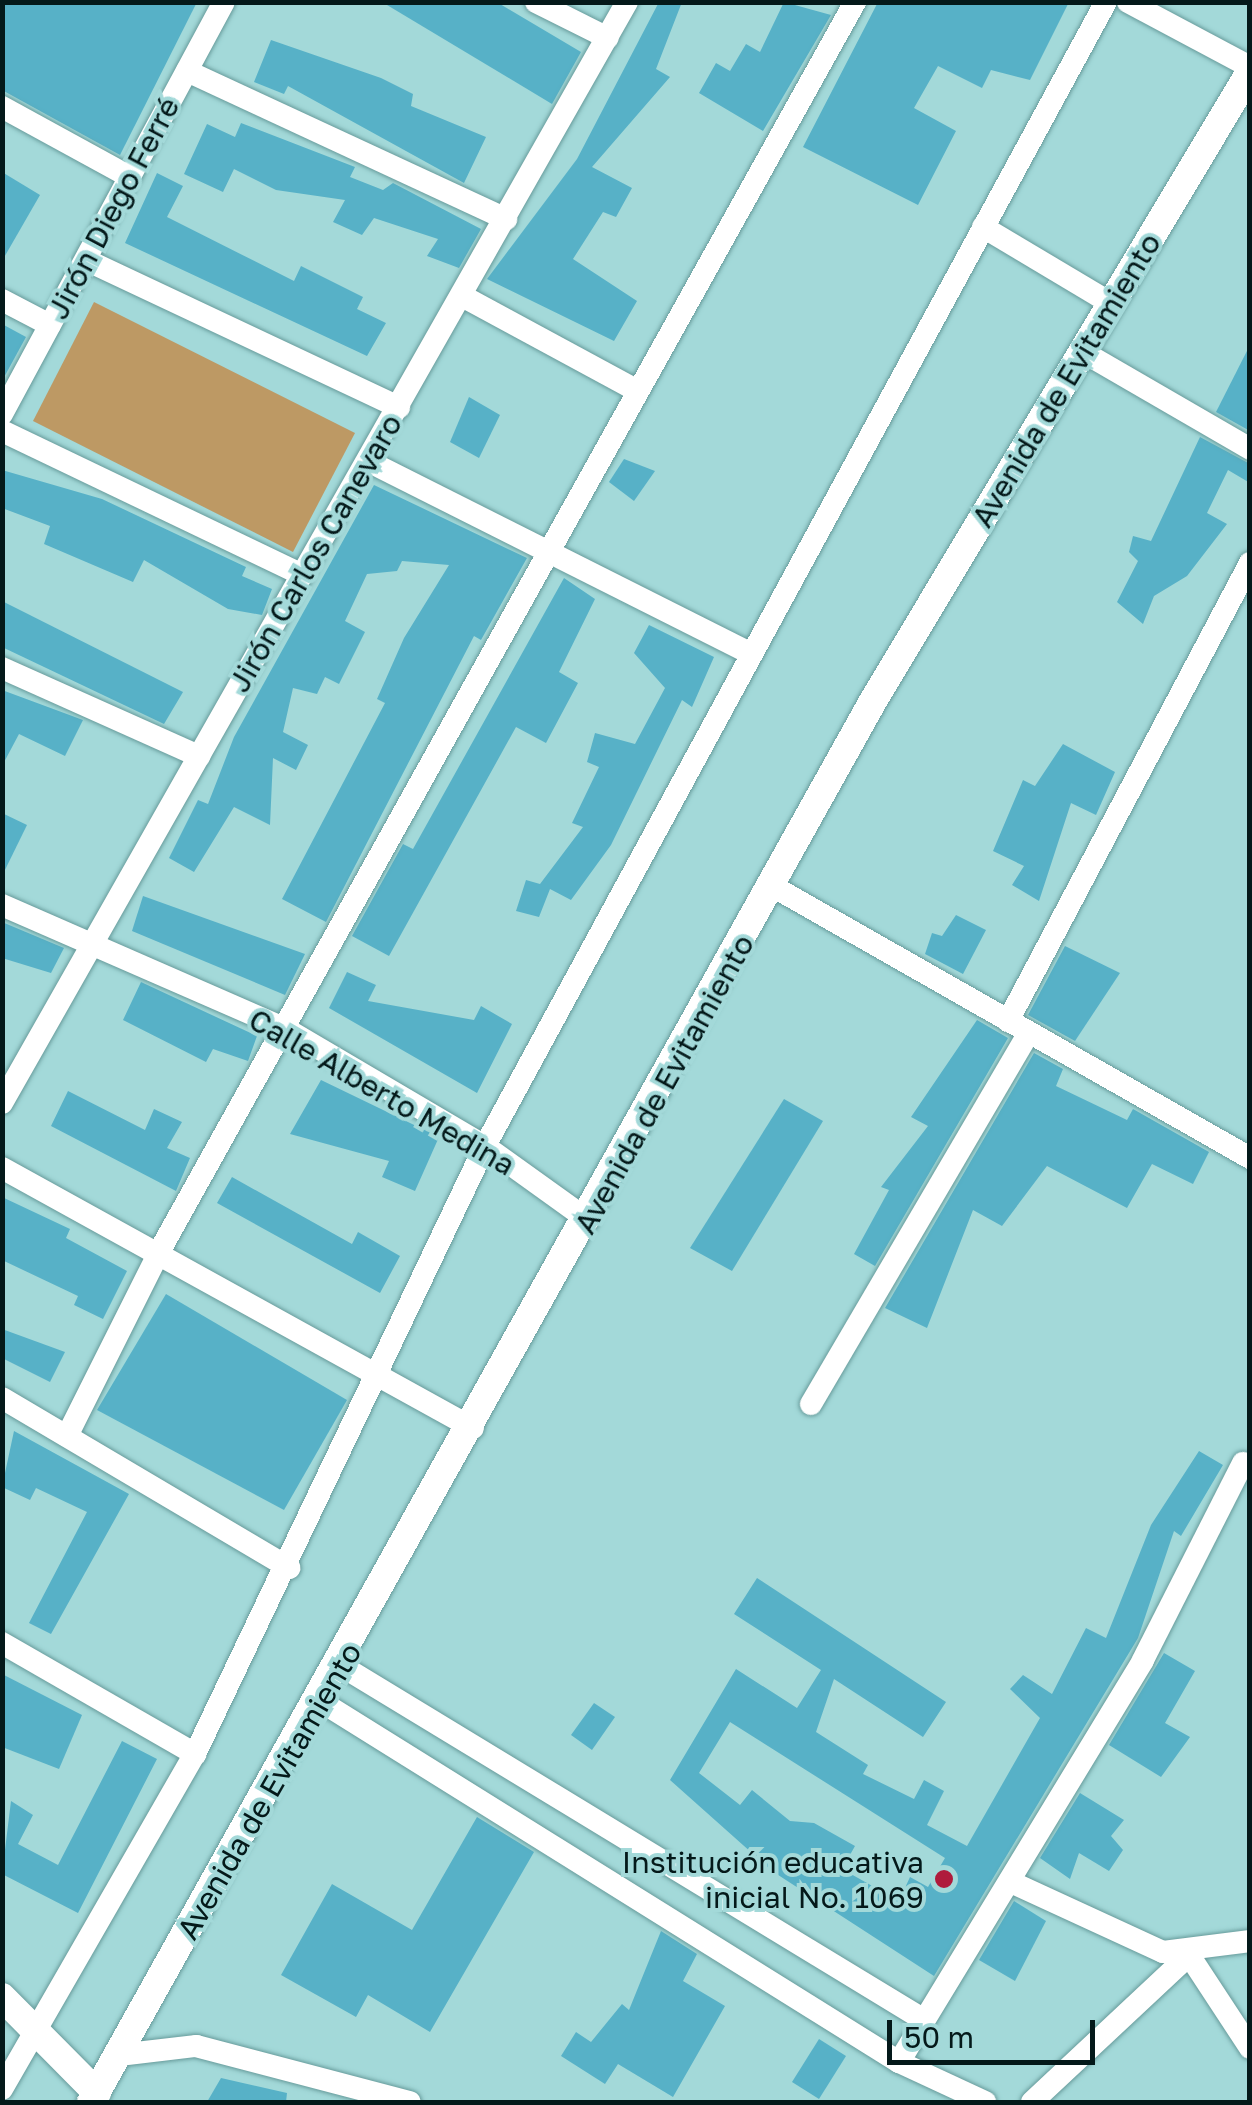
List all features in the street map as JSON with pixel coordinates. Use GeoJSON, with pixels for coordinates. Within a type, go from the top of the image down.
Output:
{"type":"FeatureCollection","features":[{"type":"Feature","properties":{"kind":"street","name":"Jirón Diego Ferré"},"geometry":{"type":"LineString","coordinates":[[2,414],[224,2]]}},
{"type":"Feature","properties":{"kind":"street"},"geometry":{"type":"LineString","coordinates":[[536,2],[608,38]]}},
{"type":"Feature","properties":{"kind":"street","name":"Jirón Carlos Canevaro"},"geometry":{"type":"LineString","coordinates":[[2,1102],[94,949],[199,756],[464,297],[627,2]]}},
{"type":"Feature","properties":{"kind":"street"},"geometry":{"type":"LineString","coordinates":[[67,1436],[159,1252],[854,2]]}},
{"type":"Feature","properties":{"kind":"street"},"geometry":{"type":"LineString","coordinates":[[2,2089],[195,1754],[290,1568],[485,1146],[749,652],[1106,2]]}},
{"type":"Feature","properties":{"kind":"street"},"geometry":{"type":"LineString","coordinates":[[1128,2],[1250,69]]}},
{"type":"Feature","properties":{"kind":"street","name":"Avenida de Evitamiento"},"geometry":{"type":"LineString","coordinates":[[94,2098],[774,887],[1250,69]]}},
{"type":"Feature","properties":{"kind":"street"},"geometry":{"type":"LineString","coordinates":[[187,71],[506,219]]}},
{"type":"Feature","properties":{"kind":"street"},"geometry":{"type":"LineString","coordinates":[[2,106],[130,177]]}},
{"type":"Feature","properties":{"kind":"street"},"geometry":{"type":"LineString","coordinates":[[983,226],[1112,304]]}},
{"type":"Feature","properties":{"kind":"street"},"geometry":{"type":"LineString","coordinates":[[86,260],[398,407]]}},
{"type":"Feature","properties":{"kind":"street"},"geometry":{"type":"LineString","coordinates":[[464,297],[636,390]]}},
{"type":"Feature","properties":{"kind":"street"},"geometry":{"type":"LineString","coordinates":[[2,300],[50,325]]}},
{"type":"Feature","properties":{"kind":"street"},"geometry":{"type":"LineString","coordinates":[[1083,352],[1250,449]]}},
{"type":"Feature","properties":{"kind":"street"},"geometry":{"type":"LineString","coordinates":[[2,431],[302,575]]}},
{"type":"Feature","properties":{"kind":"street"},"geometry":{"type":"LineString","coordinates":[[368,461],[549,546],[749,652]]}},
{"type":"Feature","properties":{"kind":"street"},"geometry":{"type":"LineString","coordinates":[[811,1404],[1018,1028],[1250,563]]}},
{"type":"Feature","properties":{"kind":"street"},"geometry":{"type":"LineString","coordinates":[[2,668],[199,756]]}},
{"type":"Feature","properties":{"kind":"street"},"geometry":{"type":"LineString","coordinates":[[774,887],[1250,1158]]}},
{"type":"Feature","properties":{"kind":"street","name":"Calle Alberto Medina"},"geometry":{"type":"LineString","coordinates":[[2,905],[94,949],[286,1029],[485,1146],[588,1220]]}},
{"type":"Feature","properties":{"kind":"street"},"geometry":{"type":"LineString","coordinates":[[2,1168],[473,1428]]}},
{"type":"Feature","properties":{"kind":"street"},"geometry":{"type":"LineString","coordinates":[[2,1398],[290,1568]]}},
{"type":"Feature","properties":{"kind":"street"},"geometry":{"type":"LineString","coordinates":[[899,2062],[1013,1883],[1144,1660],[1243,1463]]}},
{"type":"Feature","properties":{"kind":"street"},"geometry":{"type":"LineString","coordinates":[[2,1644],[195,1754]]}},
{"type":"Feature","properties":{"kind":"street"},"geometry":{"type":"LineString","coordinates":[[340,1665],[924,2020]]}},
{"type":"Feature","properties":{"kind":"street"},"geometry":{"type":"LineString","coordinates":[[320,1700],[899,2062],[985,2102]]}},
{"type":"Feature","properties":{"kind":"street"},"geometry":{"type":"LineString","coordinates":[[1013,1883],[1127,1942],[1190,1955],[1250,1941]]}},
{"type":"Feature","properties":{"kind":"street"},"geometry":{"type":"LineString","coordinates":[[1190,1955],[1250,2048]]}},
{"type":"Feature","properties":{"kind":"street"},"geometry":{"type":"LineString","coordinates":[[1048,2100],[1190,1955]]}},
{"type":"Feature","properties":{"kind":"street"},"geometry":{"type":"LineString","coordinates":[[2,1997],[94,2098]]}},
{"type":"Feature","properties":{"kind":"street"},"geometry":{"type":"LineString","coordinates":[[2,2016],[32,2031]]}},
{"type":"Feature","properties":{"kind":"street"},"geometry":{"type":"LineString","coordinates":[[118,2055],[196,2046],[360,2097],[410,2102]]}},
{"type":"Feature","properties":{"kind":"shaded area"},"geometry":{"type":"Polygon","coordinates":[[[94,302],[355,433],[293,552],[33,421],[94,302]]]}},
{"type":"Feature","properties":{"kind":"building"},"geometry":{"type":"Polygon","coordinates":[[[2,2],[197,2],[120,155],[2,90],[2,2]]]}},
{"type":"Feature","properties":{"kind":"building"},"geometry":{"type":"Polygon","coordinates":[[[382,2],[500,4],[581,52],[552,104],[382,2]]]}},
{"type":"Feature","properties":{"kind":"building"},"geometry":{"type":"Polygon","coordinates":[[[659,2],[682,2],[656,69],[670,77],[592,167],[632,188],[616,217],[603,212],[573,259],[637,301],[614,341],[487,279],[577,159],[659,2]]]}},
{"type":"Feature","properties":{"kind":"building"},"geometry":{"type":"Polygon","coordinates":[[[784,2],[831,15],[763,131],[699,93],[716,63],[730,71],[746,44],[760,52],[784,2]]]}},
{"type":"Feature","properties":{"kind":"building"},"geometry":{"type":"Polygon","coordinates":[[[878,2],[1069,2],[1030,80],[991,70],[982,88],[938,66],[914,108],[956,131],[918,205],[803,147],[878,2]]]}},
{"type":"Feature","properties":{"kind":"building"},"geometry":{"type":"Polygon","coordinates":[[[271,40],[381,78],[413,94],[411,106],[486,137],[464,183],[288,86],[284,94],[254,82],[271,40]]]}},
{"type":"Feature","properties":{"kind":"building"},"geometry":{"type":"Polygon","coordinates":[[[241,123],[355,167],[350,177],[383,190],[393,183],[481,229],[459,268],[427,256],[438,239],[374,218],[362,235],[333,222],[345,200],[276,190],[234,169],[223,192],[184,174],[207,124],[235,137],[241,123]]]}},
{"type":"Feature","properties":{"kind":"building"},"geometry":{"type":"Polygon","coordinates":[[[2,172],[40,195],[2,261],[2,172]]]}},
{"type":"Feature","properties":{"kind":"building"},"geometry":{"type":"Polygon","coordinates":[[[157,173],[183,186],[167,217],[294,281],[301,266],[363,297],[357,309],[386,323],[367,356],[125,243],[157,173]]]}},
{"type":"Feature","properties":{"kind":"building"},"geometry":{"type":"Polygon","coordinates":[[[2,324],[26,337],[2,381],[2,324]]]}},
{"type":"Feature","properties":{"kind":"building"},"geometry":{"type":"Polygon","coordinates":[[[1250,345],[1250,431],[1216,412],[1250,345]]]}},
{"type":"Feature","properties":{"kind":"building"},"geometry":{"type":"Polygon","coordinates":[[[469,397],[500,415],[479,458],[450,442],[469,397]]]}},
{"type":"Feature","properties":{"kind":"building"},"geometry":{"type":"Polygon","coordinates":[[[1200,437],[1250,464],[1250,483],[1228,470],[1207,513],[1227,524],[1187,576],[1154,596],[1143,624],[1117,602],[1138,561],[1129,552],[1133,536],[1151,541],[1200,437]]]}},
{"type":"Feature","properties":{"kind":"building"},"geometry":{"type":"Polygon","coordinates":[[[624,459],[655,471],[634,501],[609,482],[624,459]]]}},
{"type":"Feature","properties":{"kind":"building"},"geometry":{"type":"Polygon","coordinates":[[[2,470],[102,499],[246,567],[242,576],[272,589],[262,615],[228,609],[144,560],[133,582],[44,544],[50,526],[2,508],[2,470]]]}},
{"type":"Feature","properties":{"kind":"building"},"geometry":{"type":"Polygon","coordinates":[[[374,485],[527,558],[481,640],[474,636],[326,922],[282,899],[385,703],[377,699],[404,638],[449,565],[402,561],[397,571],[367,574],[345,621],[365,632],[339,684],[325,677],[317,694],[293,688],[283,732],[308,745],[296,770],[273,758],[270,825],[234,807],[194,872],[169,858],[198,800],[208,804],[234,737],[374,485]]]}},
{"type":"Feature","properties":{"kind":"building"},"geometry":{"type":"Polygon","coordinates":[[[564,578],[595,599],[559,672],[578,683],[546,743],[516,727],[389,956],[352,936],[403,844],[413,849],[564,578]]]}},
{"type":"Feature","properties":{"kind":"building"},"geometry":{"type":"Polygon","coordinates":[[[2,601],[183,692],[164,724],[2,647],[2,601]]]}},
{"type":"Feature","properties":{"kind":"building"},"geometry":{"type":"Polygon","coordinates":[[[649,625],[714,657],[692,707],[682,700],[611,845],[571,900],[550,889],[539,917],[516,911],[526,880],[540,884],[583,827],[572,823],[599,767],[587,762],[595,733],[635,744],[665,688],[634,653],[649,625]]]}},
{"type":"Feature","properties":{"kind":"building"},"geometry":{"type":"Polygon","coordinates":[[[2,690],[83,720],[65,756],[19,734],[2,766],[2,690]]]}},
{"type":"Feature","properties":{"kind":"building"},"geometry":{"type":"Polygon","coordinates":[[[1063,744],[1115,772],[1096,815],[1071,803],[1039,901],[1012,885],[1024,866],[993,851],[1023,780],[1035,786],[1063,744]]]}},
{"type":"Feature","properties":{"kind":"building"},"geometry":{"type":"Polygon","coordinates":[[[2,813],[27,825],[2,876],[2,813]]]}},
{"type":"Feature","properties":{"kind":"building"},"geometry":{"type":"Polygon","coordinates":[[[143,896],[305,954],[285,995],[132,931],[143,896]]]}},
{"type":"Feature","properties":{"kind":"building"},"geometry":{"type":"Polygon","coordinates":[[[956,915],[986,930],[963,974],[925,954],[932,933],[942,936],[956,915]]]}},
{"type":"Feature","properties":{"kind":"building"},"geometry":{"type":"Polygon","coordinates":[[[2,922],[64,948],[51,973],[2,958],[2,922]]]}},
{"type":"Feature","properties":{"kind":"building"},"geometry":{"type":"Polygon","coordinates":[[[1065,946],[1120,973],[1075,1041],[1028,1015],[1065,946]]]}},
{"type":"Feature","properties":{"kind":"building"},"geometry":{"type":"Polygon","coordinates":[[[347,972],[376,985],[368,1001],[474,1020],[481,1006],[512,1024],[477,1093],[329,1008],[347,972]]]}},
{"type":"Feature","properties":{"kind":"building"},"geometry":{"type":"Polygon","coordinates":[[[141,982],[257,1036],[248,1061],[213,1049],[206,1062],[123,1020],[141,982]]]}},
{"type":"Feature","properties":{"kind":"building"},"geometry":{"type":"Polygon","coordinates":[[[977,1020],[1008,1038],[875,1266],[854,1254],[889,1190],[881,1187],[928,1126],[911,1117],[977,1020]]]}},
{"type":"Feature","properties":{"kind":"building"},"geometry":{"type":"Polygon","coordinates":[[[1034,1053],[1063,1069],[1056,1086],[1127,1120],[1133,1109],[1209,1152],[1193,1184],[1152,1164],[1127,1208],[1047,1166],[1002,1226],[973,1210],[927,1328],[885,1308],[1034,1053]]]}},
{"type":"Feature","properties":{"kind":"building"},"geometry":{"type":"Polygon","coordinates":[[[321,1080],[439,1137],[415,1191],[382,1177],[389,1161],[290,1134],[321,1080]]]}},
{"type":"Feature","properties":{"kind":"building"},"geometry":{"type":"Polygon","coordinates":[[[68,1091],[145,1130],[154,1109],[182,1122],[167,1148],[190,1158],[176,1191],[51,1126],[68,1091]]]}},
{"type":"Feature","properties":{"kind":"building"},"geometry":{"type":"Polygon","coordinates":[[[784,1099],[823,1121],[732,1271],[690,1248],[784,1099]]]}},
{"type":"Feature","properties":{"kind":"building"},"geometry":{"type":"Polygon","coordinates":[[[232,1177],[352,1244],[358,1232],[400,1256],[380,1293],[217,1203],[232,1177]]]}},
{"type":"Feature","properties":{"kind":"building"},"geometry":{"type":"Polygon","coordinates":[[[2,1197],[70,1229],[66,1238],[127,1271],[103,1319],[74,1305],[78,1296],[2,1260],[2,1197]]]}},
{"type":"Feature","properties":{"kind":"building"},"geometry":{"type":"Polygon","coordinates":[[[166,1294],[347,1400],[284,1510],[97,1410],[166,1294]]]}},
{"type":"Feature","properties":{"kind":"building"},"geometry":{"type":"Polygon","coordinates":[[[2,1329],[65,1352],[50,1382],[2,1358],[2,1329]]]}},
{"type":"Feature","properties":{"kind":"building"},"geometry":{"type":"Polygon","coordinates":[[[14,1431],[129,1494],[51,1634],[29,1623],[87,1512],[36,1488],[30,1500],[2,1487],[14,1431]]]}},
{"type":"Feature","properties":{"kind":"building"},"geometry":{"type":"Polygon","coordinates":[[[1199,1451],[1223,1465],[1181,1536],[1174,1531],[1138,1638],[934,1976],[772,1871],[670,1780],[736,1669],[797,1708],[821,1670],[734,1614],[757,1578],[946,1702],[923,1737],[834,1679],[816,1732],[868,1765],[863,1774],[914,1799],[924,1780],[944,1791],[927,1825],[967,1846],[1040,1718],[1010,1689],[1023,1675],[1052,1694],[1086,1628],[1106,1638],[1151,1525],[1199,1451]],[[730,1722],[699,1773],[740,1805],[752,1790],[790,1821],[814,1823],[855,1846],[842,1869],[899,1901],[910,1877],[928,1887],[945,1858],[730,1722]]]}},
{"type":"Feature","properties":{"kind":"building"},"geometry":{"type":"Polygon","coordinates":[[[1164,1653],[1195,1671],[1165,1723],[1190,1737],[1161,1777],[1109,1745],[1164,1653]]]}},
{"type":"Feature","properties":{"kind":"building"},"geometry":{"type":"Polygon","coordinates":[[[2,1674],[82,1715],[59,1769],[2,1747],[2,1674]]]}},
{"type":"Feature","properties":{"kind":"building"},"geometry":{"type":"Polygon","coordinates":[[[594,1703],[615,1717],[592,1750],[571,1735],[594,1703]]]}},
{"type":"Feature","properties":{"kind":"building"},"geometry":{"type":"Polygon","coordinates":[[[122,1741],[157,1759],[78,1913],[2,1874],[11,1801],[33,1815],[18,1844],[58,1865],[122,1741]]]}},
{"type":"Feature","properties":{"kind":"building"},"geometry":{"type":"Polygon","coordinates":[[[1080,1793],[1124,1820],[1111,1836],[1123,1850],[1109,1871],[1079,1853],[1070,1879],[1040,1858],[1080,1793]]]}},
{"type":"Feature","properties":{"kind":"building"},"geometry":{"type":"Polygon","coordinates":[[[477,1817],[534,1852],[430,2032],[368,1995],[356,2017],[281,1975],[332,1884],[412,1930],[477,1817]]]}},
{"type":"Feature","properties":{"kind":"building"},"geometry":{"type":"Polygon","coordinates":[[[1014,1901],[1046,1921],[1015,1981],[979,1960],[1014,1901]]]}},
{"type":"Feature","properties":{"kind":"building"},"geometry":{"type":"Polygon","coordinates":[[[661,1931],[697,1954],[683,1981],[725,2006],[673,2097],[618,2064],[605,2084],[561,2056],[576,2032],[591,2042],[622,2004],[629,2010],[661,1931]]]}},
{"type":"Feature","properties":{"kind":"building"},"geometry":{"type":"Polygon","coordinates":[[[819,2039],[846,2056],[819,2099],[792,2082],[819,2039]]]}},
{"type":"Feature","properties":{"kind":"building"},"geometry":{"type":"Polygon","coordinates":[[[221,2078],[287,2093],[286,2102],[207,2102],[221,2078]]]}},
{"type":"Feature","properties":{"kind":"place","name":"Institución educativa inicial No. 1069"},"geometry":{"type":"Point","coordinates":[944,1879]}}]}
